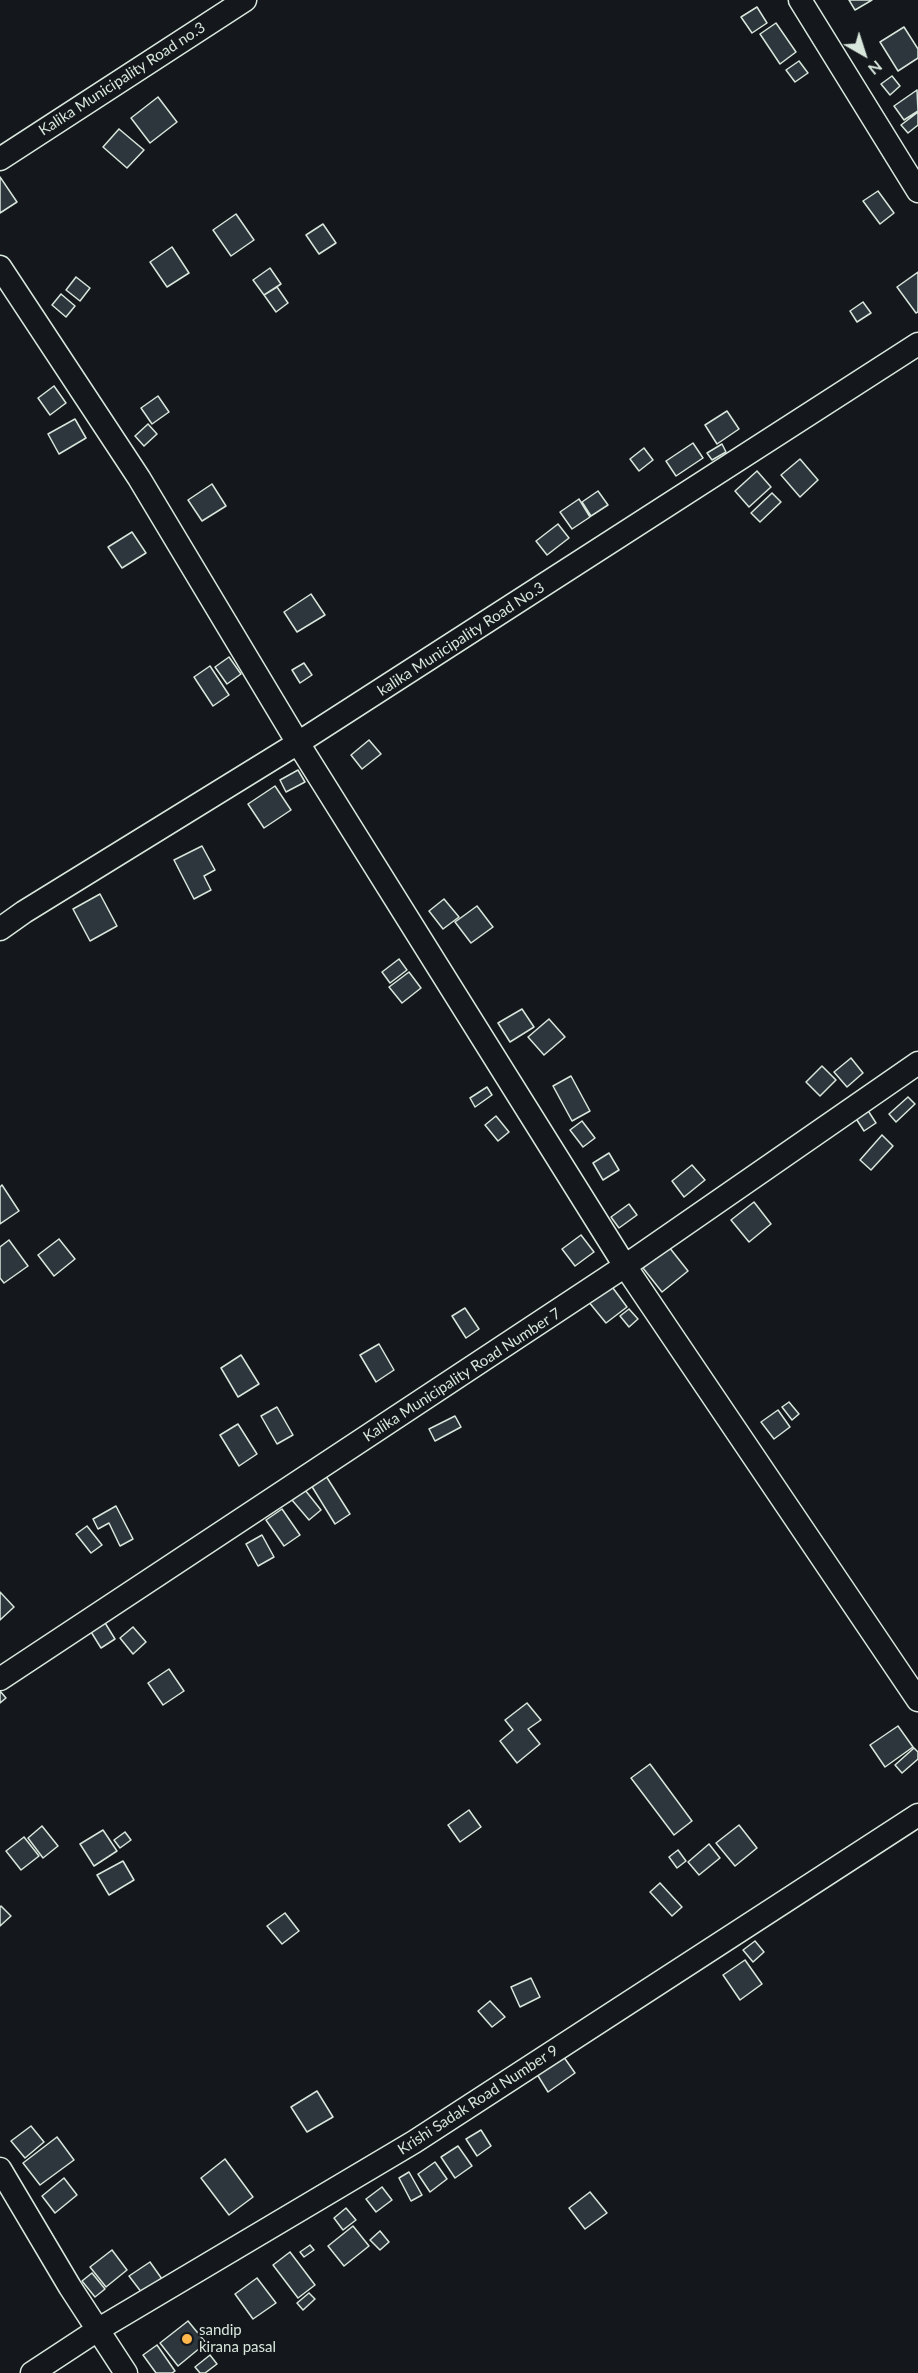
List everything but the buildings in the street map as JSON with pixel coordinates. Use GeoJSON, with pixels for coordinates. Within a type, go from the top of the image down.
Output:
{"type":"FeatureCollection","features":[{"type":"Feature","properties":{"kind":"street","name":"Kalika Municipality Road no.3"},"geometry":{"type":"LineString","coordinates":[[0,159],[245,0]]}},
{"type":"Feature","properties":{"kind":"street"},"geometry":{"type":"LineString","coordinates":[[800,0],[918,191]]}},
{"type":"Feature","properties":{"kind":"street"},"geometry":{"type":"LineString","coordinates":[[0,267],[139,478],[298,743],[626,1266],[918,1700]]}},
{"type":"Feature","properties":{"kind":"street","name":"kalika Municipality Road No.3"},"geometry":{"type":"LineString","coordinates":[[0,929],[298,743],[918,344]]}},
{"type":"Feature","properties":{"kind":"street","name":"Kalika Municipality Road Number 7"},"geometry":{"type":"LineString","coordinates":[[0,1679],[626,1266],[918,1063]]}},
{"type":"Feature","properties":{"kind":"street","name":"Krishi Sadak Road Number 9"},"geometry":{"type":"LineString","coordinates":[[32,2373],[99,2329],[414,2142],[918,1815]]}},
{"type":"Feature","properties":{"kind":"street"},"geometry":{"type":"LineString","coordinates":[[0,2169],[54,2260],[126,2373]]}},
{"type":"Feature","properties":{"kind":"place","name":"sandip kirana pasal"},"geometry":{"type":"Point","coordinates":[187,2339]}}]}
